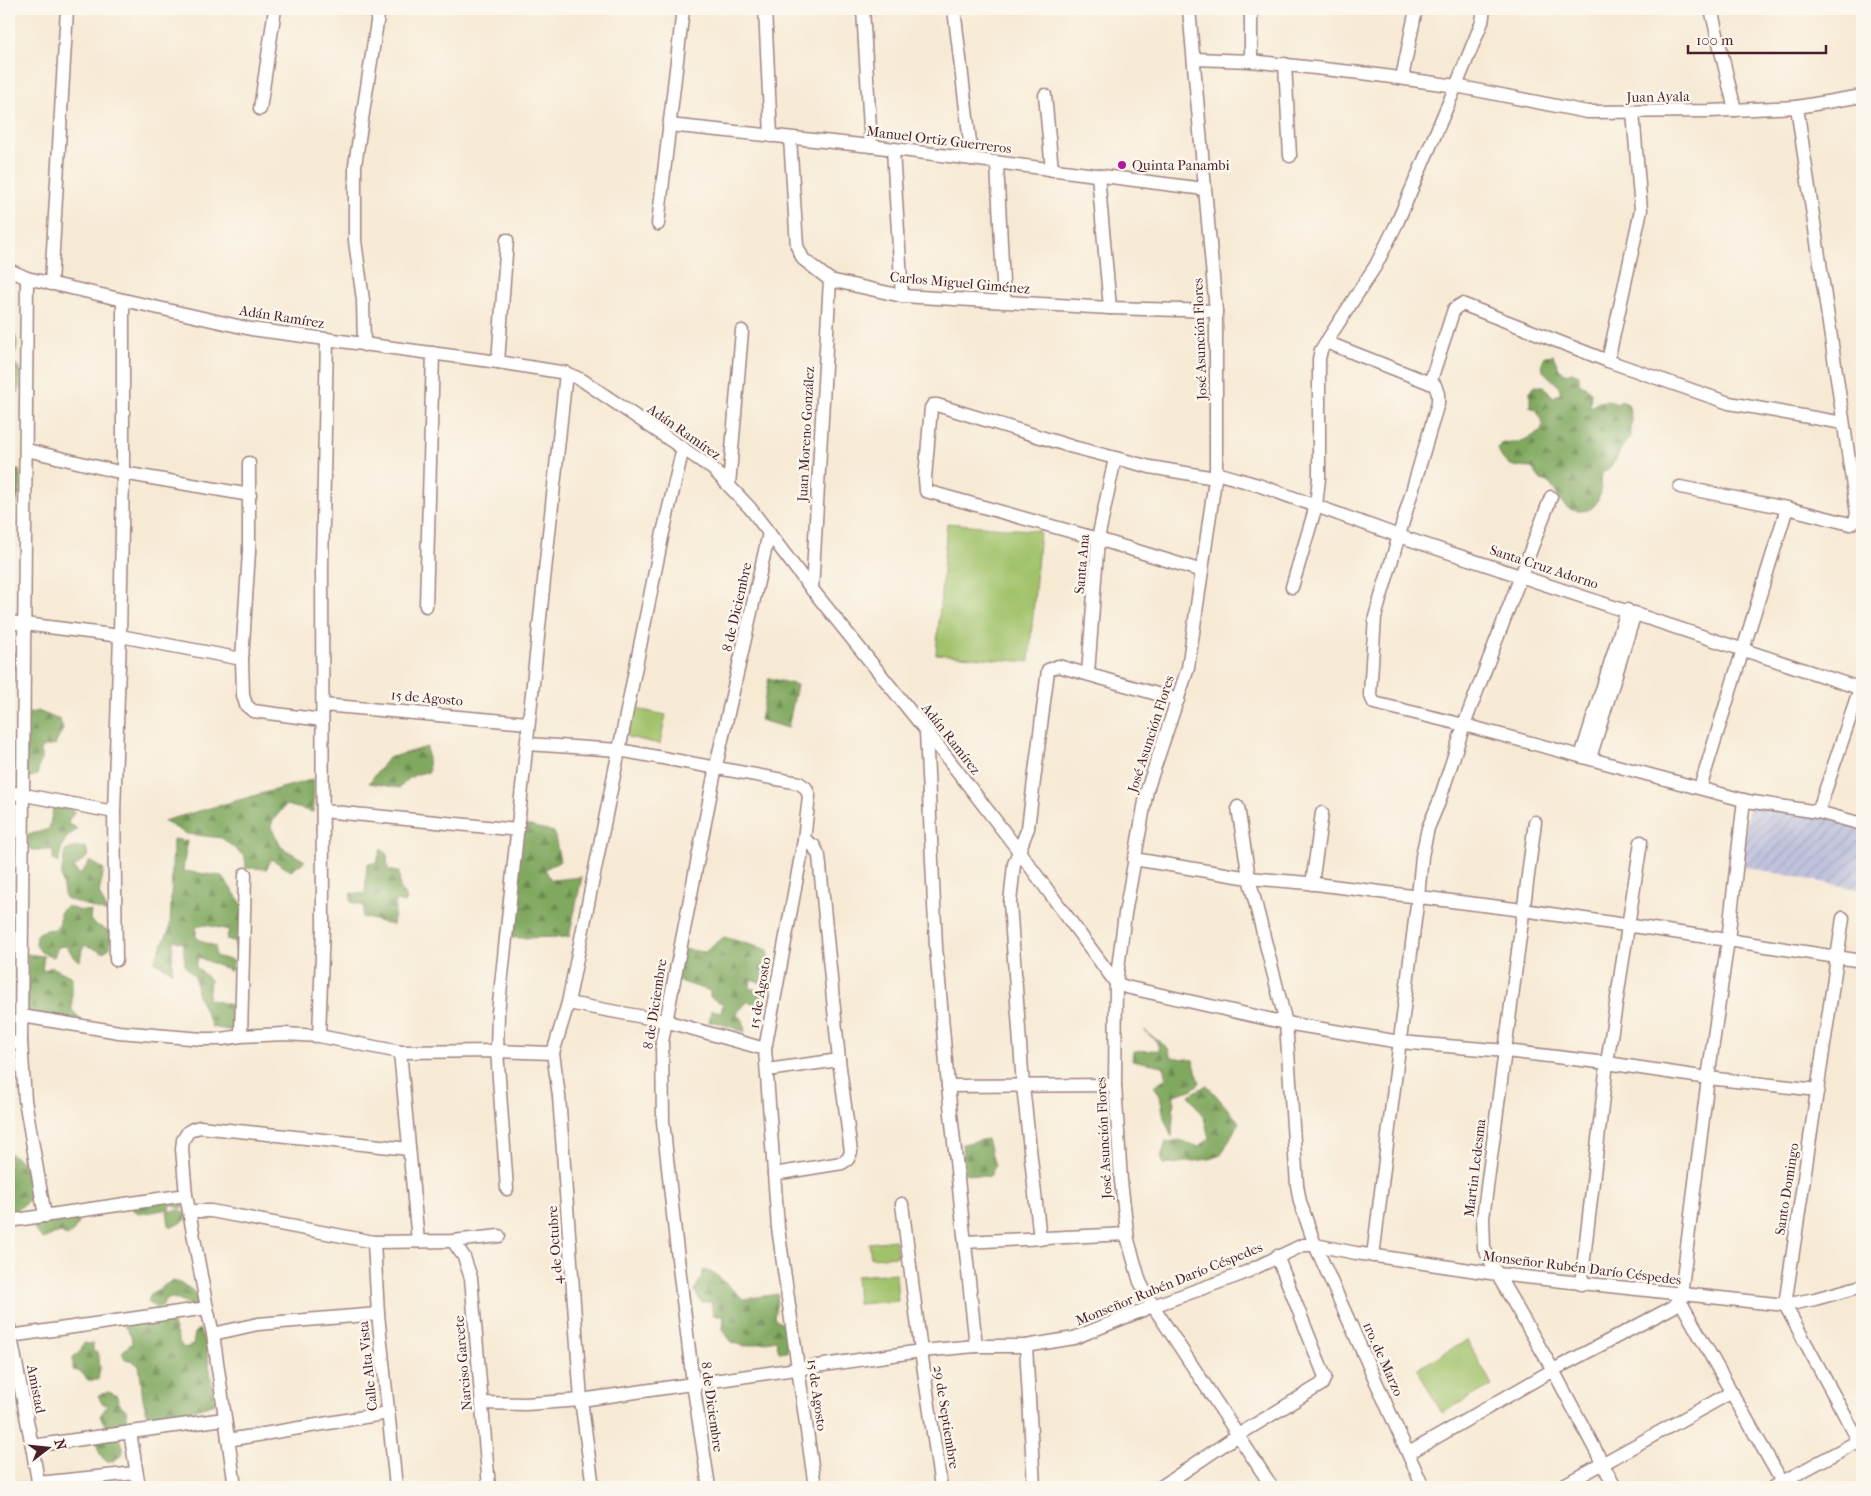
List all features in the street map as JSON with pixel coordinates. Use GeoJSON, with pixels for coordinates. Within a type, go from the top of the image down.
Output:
{"type":"FeatureCollection","features":[{"type":"Feature","properties":{"kind":"street"},"geometry":{"type":"LineString","coordinates":[[51,284],[67,9]]}},
{"type":"Feature","properties":{"kind":"street"},"geometry":{"type":"LineString","coordinates":[[260,109],[275,9]]}},
{"type":"Feature","properties":{"kind":"street"},"geometry":{"type":"LineString","coordinates":[[364,344],[363,300],[355,241],[355,165],[379,9]]}},
{"type":"Feature","properties":{"kind":"street"},"geometry":{"type":"LineString","coordinates":[[658,224],[668,125],[684,9]]}},
{"type":"Feature","properties":{"kind":"street"},"geometry":{"type":"LineString","coordinates":[[765,9],[771,136]]}},
{"type":"Feature","properties":{"kind":"street"},"geometry":{"type":"LineString","coordinates":[[862,9],[871,146]]}},
{"type":"Feature","properties":{"kind":"street"},"geometry":{"type":"LineString","coordinates":[[954,9],[972,159]]}},
{"type":"Feature","properties":{"kind":"street","name":"José Asunción Flores"},"geometry":{"type":"LineString","coordinates":[[1189,9],[1216,312],[1216,476],[1188,668],[1147,790],[1134,859],[1116,982],[1115,1085],[1120,1181],[1127,1234],[1140,1282],[1153,1306],[1272,1487]]}},
{"type":"Feature","properties":{"kind":"street"},"geometry":{"type":"LineString","coordinates":[[1250,9],[1251,61]]}},
{"type":"Feature","properties":{"kind":"street"},"geometry":{"type":"LineString","coordinates":[[1402,78],[1416,9]]}},
{"type":"Feature","properties":{"kind":"street"},"geometry":{"type":"LineString","coordinates":[[1292,587],[1316,506],[1319,478],[1319,359],[1326,342],[1376,265],[1393,232],[1456,86],[1482,22],[1484,9]]}},
{"type":"Feature","properties":{"kind":"street"},"geometry":{"type":"LineString","coordinates":[[1711,9],[1735,110]]}},
{"type":"Feature","properties":{"kind":"street","name":"Juan Ayala"},"geometry":{"type":"LineString","coordinates":[[1194,59],[1286,64],[1402,78],[1456,86],[1587,112],[1735,110],[1797,107],[1862,96]]}},
{"type":"Feature","properties":{"kind":"street"},"geometry":{"type":"LineString","coordinates":[[1286,64],[1290,156]]}},
{"type":"Feature","properties":{"kind":"street"},"geometry":{"type":"LineString","coordinates":[[1045,95],[1052,170]]}},
{"type":"Feature","properties":{"kind":"street"},"geometry":{"type":"LineString","coordinates":[[1680,487],[1787,508],[1850,524],[1855,521],[1857,514],[1797,107]]}},
{"type":"Feature","properties":{"kind":"street"},"geometry":{"type":"LineString","coordinates":[[1608,361],[1641,210],[1633,112]]}},
{"type":"Feature","properties":{"kind":"street","name":"Manuel Ortiz Guerreros"},"geometry":{"type":"LineString","coordinates":[[668,125],[871,146],[997,164],[1204,189]]}},
{"type":"Feature","properties":{"kind":"street","name":"Carlos Miguel Giménez"},"geometry":{"type":"LineString","coordinates":[[790,138],[797,246],[803,258],[830,280],[902,296],[1216,312]]}},
{"type":"Feature","properties":{"kind":"street"},"geometry":{"type":"LineString","coordinates":[[893,150],[902,296]]}},
{"type":"Feature","properties":{"kind":"street"},"geometry":{"type":"LineString","coordinates":[[997,164],[1004,302]]}},
{"type":"Feature","properties":{"kind":"street"},"geometry":{"type":"LineString","coordinates":[[1098,175],[1110,308]]}},
{"type":"Feature","properties":{"kind":"street"},"geometry":{"type":"LineString","coordinates":[[498,362],[507,240]]}},
{"type":"Feature","properties":{"kind":"street","name":"Adán Ramírez"},"geometry":{"type":"LineString","coordinates":[[9,270],[27,278],[51,284],[251,329],[498,362],[566,373],[582,380],[713,469],[750,508],[812,590],[926,731],[1018,850],[1116,982]]}},
{"type":"Feature","properties":{"kind":"street"},"geometry":{"type":"LineString","coordinates":[[27,278],[22,796],[15,956],[22,1016],[15,1042],[45,1216]]}},
{"type":"Feature","properties":{"kind":"street","name":"Juan Moreno González"},"geometry":{"type":"LineString","coordinates":[[812,590],[830,280]]}},
{"type":"Feature","properties":{"kind":"street"},"geometry":{"type":"LineString","coordinates":[[116,960],[114,812],[124,473],[123,300]]}},
{"type":"Feature","properties":{"kind":"street"},"geometry":{"type":"LineString","coordinates":[[1430,383],[1454,309],[1462,304],[1608,361],[1729,403],[1844,423]]}},
{"type":"Feature","properties":{"kind":"street"},"geometry":{"type":"LineString","coordinates":[[729,485],[742,331]]}},
{"type":"Feature","properties":{"kind":"street"},"geometry":{"type":"LineString","coordinates":[[319,1036],[323,927],[322,566],[327,339]]}},
{"type":"Feature","properties":{"kind":"street"},"geometry":{"type":"LineString","coordinates":[[1326,342],[1435,385],[1438,394],[1438,403],[1375,616],[1370,694],[1374,704],[1464,725],[1744,800],[1818,812],[1862,824]]}},
{"type":"Feature","properties":{"kind":"street"},"geometry":{"type":"LineString","coordinates":[[426,606],[433,353]]}},
{"type":"Feature","properties":{"kind":"street"},"geometry":{"type":"LineString","coordinates":[[507,1189],[497,1051],[498,1013],[566,373]]}},
{"type":"Feature","properties":{"kind":"street","name":"Santa Cruz Adorno"},"geometry":{"type":"LineString","coordinates":[[1098,539],[926,491],[925,478],[931,408],[933,405],[1150,467],[1216,476],[1258,485],[1399,536],[1631,611],[1861,689]]}},
{"type":"Feature","properties":{"kind":"street","name":"4 de Octubre"},"geometry":{"type":"LineString","coordinates":[[593,1487],[581,1400],[559,1096],[553,1053],[568,1003],[662,537],[683,448]]}},
{"type":"Feature","properties":{"kind":"street"},"geometry":{"type":"LineString","coordinates":[[26,450],[124,473],[250,495]]}},
{"type":"Feature","properties":{"kind":"street","name":"Santa Ana"},"geometry":{"type":"LineString","coordinates":[[1088,674],[1098,539],[1115,458]]}},
{"type":"Feature","properties":{"kind":"street"},"geometry":{"type":"LineString","coordinates":[[249,463],[249,552],[242,660],[243,695],[246,705],[253,711],[322,720]]}},
{"type":"Feature","properties":{"kind":"street"},"geometry":{"type":"LineString","coordinates":[[1373,1256],[1422,856],[1428,828],[1439,802],[1464,725],[1550,497]]}},
{"type":"Feature","properties":{"kind":"street"},"geometry":{"type":"LineString","coordinates":[[1700,788],[1787,508]]}},
{"type":"Feature","properties":{"kind":"street","name":"8 de Diciembre"},"geometry":{"type":"LineString","coordinates":[[709,1487],[693,1383],[676,1242],[663,1121],[661,1063],[665,1020],[716,766],[769,533]]}},
{"type":"Feature","properties":{"kind":"street"},"geometry":{"type":"LineString","coordinates":[[1098,539],[1202,571]]}},
{"type":"Feature","properties":{"kind":"street"},"geometry":{"type":"LineString","coordinates":[[1585,757],[1631,611]]}},
{"type":"Feature","properties":{"kind":"street"},"geometry":{"type":"LineString","coordinates":[[9,622],[120,636],[242,660]]}},
{"type":"Feature","properties":{"kind":"street"},"geometry":{"type":"LineString","coordinates":[[1040,1239],[1023,1086],[1010,903],[1018,850],[1028,828],[1048,670],[1058,666],[1178,700]]}},
{"type":"Feature","properties":{"kind":"street"},"geometry":{"type":"LineString","coordinates":[[1818,812],[1861,689]]}},
{"type":"Feature","properties":{"kind":"street","name":"15 de Agosto"},"geometry":{"type":"LineString","coordinates":[[323,705],[528,723]]}},
{"type":"Feature","properties":{"kind":"street"},"geometry":{"type":"LineString","coordinates":[[926,731],[936,947],[948,1086],[976,1346]]}},
{"type":"Feature","properties":{"kind":"street","name":"15 de Agosto"},"geometry":{"type":"LineString","coordinates":[[527,744],[619,750],[799,782],[806,788],[809,796],[804,840],[765,1049],[778,1228],[815,1487]]}},
{"type":"Feature","properties":{"kind":"street"},"geometry":{"type":"LineString","coordinates":[[9,792],[114,812]]}},
{"type":"Feature","properties":{"kind":"street"},"geometry":{"type":"LineString","coordinates":[[1408,1452],[1553,1370],[1673,1306],[1680,1297],[1728,940],[1744,800]]}},
{"type":"Feature","properties":{"kind":"street","name":"1ro. de Marzo"},"geometry":{"type":"LineString","coordinates":[[1238,807],[1248,878],[1286,1023],[1297,1185],[1300,1202],[1315,1244],[1422,1487]]}},
{"type":"Feature","properties":{"kind":"street"},"geometry":{"type":"LineString","coordinates":[[323,811],[518,830]]}},
{"type":"Feature","properties":{"kind":"street"},"geometry":{"type":"LineString","coordinates":[[1312,884],[1322,813]]}},
{"type":"Feature","properties":{"kind":"street","name":"Martin Ledesma"},"geometry":{"type":"LineString","coordinates":[[1535,822],[1483,1218],[1484,1248],[1616,1487]]}},
{"type":"Feature","properties":{"kind":"street"},"geometry":{"type":"LineString","coordinates":[[774,1174],[842,1163],[848,1159],[851,1152],[839,1060],[819,856],[814,846],[804,840]]}},
{"type":"Feature","properties":{"kind":"street"},"geometry":{"type":"LineString","coordinates":[[1581,1284],[1607,1063],[1641,842]]}},
{"type":"Feature","properties":{"kind":"street"},"geometry":{"type":"LineString","coordinates":[[1134,859],[1248,878],[1418,896],[1524,910],[1862,961]]}},
{"type":"Feature","properties":{"kind":"street"},"geometry":{"type":"LineString","coordinates":[[241,1036],[244,874]]}},
{"type":"Feature","properties":{"kind":"street","name":"Santo Domingo"},"geometry":{"type":"LineString","coordinates":[[1785,1305],[1843,918]]}},
{"type":"Feature","properties":{"kind":"street"},"geometry":{"type":"LineString","coordinates":[[1116,982],[1126,987],[1286,1023],[1400,1042],[1506,1051],[1708,1078],[1818,1090]]}},
{"type":"Feature","properties":{"kind":"street"},"geometry":{"type":"LineString","coordinates":[[568,1003],[665,1020],[765,1049]]}},
{"type":"Feature","properties":{"kind":"street"},"geometry":{"type":"LineString","coordinates":[[22,1016],[128,1032],[202,1039],[284,1034],[319,1036],[400,1052],[497,1051],[553,1053]]}},
{"type":"Feature","properties":{"kind":"street"},"geometry":{"type":"LineString","coordinates":[[400,1052],[418,1241]]}},
{"type":"Feature","properties":{"kind":"street"},"geometry":{"type":"LineString","coordinates":[[767,1070],[839,1060]]}},
{"type":"Feature","properties":{"kind":"street"},"geometry":{"type":"LineString","coordinates":[[948,1086],[1115,1085]]}},
{"type":"Feature","properties":{"kind":"street"},"geometry":{"type":"LineString","coordinates":[[235,1487],[213,1334],[206,1308],[186,1195],[183,1140],[188,1132],[200,1128],[409,1149]]}},
{"type":"Feature","properties":{"kind":"street"},"geometry":{"type":"LineString","coordinates":[[9,1220],[186,1195]]}},
{"type":"Feature","properties":{"kind":"street","name":"29 de Septiembre"},"geometry":{"type":"LineString","coordinates":[[902,1204],[941,1487]]}},
{"type":"Feature","properties":{"kind":"street"},"geometry":{"type":"LineString","coordinates":[[189,1210],[211,1211],[374,1242],[452,1241],[499,1236]]}},
{"type":"Feature","properties":{"kind":"street"},"geometry":{"type":"LineString","coordinates":[[965,1242],[1127,1234]]}},
{"type":"Feature","properties":{"kind":"street","name":"Narciso Garcete"},"geometry":{"type":"LineString","coordinates":[[452,1241],[464,1257],[471,1278],[489,1487]]}},
{"type":"Feature","properties":{"kind":"street","name":"Calle Alta Vista"},"geometry":{"type":"LineString","coordinates":[[374,1242],[378,1314],[396,1487]]}},
{"type":"Feature","properties":{"kind":"street","name":"Monseñor Rubén Darío Céspedes"},"geometry":{"type":"LineString","coordinates":[[482,1402],[526,1404],[581,1400],[921,1351],[976,1346],[1026,1346],[1081,1336],[1153,1306],[1242,1274],[1303,1245],[1315,1244],[1373,1256],[1680,1297],[1785,1305],[1862,1286]]}},
{"type":"Feature","properties":{"kind":"street"},"geometry":{"type":"LineString","coordinates":[[1161,1487],[1238,1435],[1322,1384],[1325,1380],[1277,1256]]}},
{"type":"Feature","properties":{"kind":"street"},"geometry":{"type":"LineString","coordinates":[[1680,1297],[1732,1392],[1778,1485],[1861,1442],[1785,1305]]}},
{"type":"Feature","properties":{"kind":"street"},"geometry":{"type":"LineString","coordinates":[[10,1331],[206,1308]]}},
{"type":"Feature","properties":{"kind":"street"},"geometry":{"type":"LineString","coordinates":[[213,1334],[258,1324],[378,1314]]}},
{"type":"Feature","properties":{"kind":"street","name":"Amistad"},"geometry":{"type":"LineString","coordinates":[[10,1331],[14,1378],[32,1446],[38,1485]]}},
{"type":"Feature","properties":{"kind":"street"},"geometry":{"type":"LineString","coordinates":[[1026,1346],[1034,1487]]}},
{"type":"Feature","properties":{"kind":"street"},"geometry":{"type":"LineString","coordinates":[[1560,1487],[1732,1392]]}},
{"type":"Feature","properties":{"kind":"street"},"geometry":{"type":"LineString","coordinates":[[228,1440],[388,1413]]}},
{"type":"Feature","properties":{"kind":"street"},"geometry":{"type":"LineString","coordinates":[[32,1446],[224,1419]]}},
{"type":"Feature","properties":{"kind":"street"},"geometry":{"type":"LineString","coordinates":[[130,1432],[139,1487]]}},
{"type":"Feature","properties":{"kind":"street"},"geometry":{"type":"LineString","coordinates":[[38,1485],[136,1473]]}},
{"type":"Feature","properties":{"kind":"shaded area"},"geometry":{"type":"Polygon","coordinates":[[[1750,799],[1862,826],[1862,890],[1741,866],[1750,799]]]}},
{"type":"Feature","properties":{"kind":"green space"},"geometry":{"type":"Polygon","coordinates":[[[9,328],[15,335],[17,344],[13,358],[9,361],[9,328]]]}},
{"type":"Feature","properties":{"kind":"green space"},"geometry":{"type":"Polygon","coordinates":[[[1553,355],[1559,369],[1565,374],[1572,372],[1579,375],[1579,383],[1591,392],[1590,408],[1596,403],[1603,401],[1617,404],[1621,401],[1628,404],[1630,412],[1630,436],[1614,462],[1602,473],[1599,498],[1593,507],[1588,510],[1573,510],[1566,507],[1551,486],[1541,480],[1532,468],[1510,465],[1502,459],[1498,447],[1503,443],[1518,443],[1540,432],[1543,425],[1537,410],[1530,407],[1530,391],[1535,386],[1543,386],[1554,397],[1561,393],[1556,383],[1543,371],[1542,364],[1545,356],[1553,355]]]}},
{"type":"Feature","properties":{"kind":"green space"},"geometry":{"type":"Polygon","coordinates":[[[9,361],[15,363],[20,368],[20,386],[19,392],[13,395],[9,401],[9,361]]]}},
{"type":"Feature","properties":{"kind":"green space"},"geometry":{"type":"Polygon","coordinates":[[[19,470],[19,495],[14,508],[9,510],[9,476],[11,471],[19,470]]]}},
{"type":"Feature","properties":{"kind":"green space"},"geometry":{"type":"Polygon","coordinates":[[[947,523],[1040,531],[1029,662],[936,654],[947,523]]]}},
{"type":"Feature","properties":{"kind":"green space"},"geometry":{"type":"Polygon","coordinates":[[[769,678],[797,685],[788,728],[760,720],[769,678]]]}},
{"type":"Feature","properties":{"kind":"green space"},"geometry":{"type":"Polygon","coordinates":[[[632,708],[666,715],[660,744],[627,737],[632,708]]]}},
{"type":"Feature","properties":{"kind":"green space"},"geometry":{"type":"Polygon","coordinates":[[[38,711],[60,720],[63,729],[55,745],[41,750],[42,755],[37,775],[32,777],[27,776],[24,715],[38,711]]]}},
{"type":"Feature","properties":{"kind":"green space"},"geometry":{"type":"Polygon","coordinates":[[[427,747],[429,772],[413,776],[400,788],[369,783],[388,758],[427,747]]]}},
{"type":"Feature","properties":{"kind":"green space"},"geometry":{"type":"Polygon","coordinates":[[[314,779],[313,812],[286,805],[273,820],[271,827],[281,847],[305,861],[291,871],[271,859],[267,869],[246,868],[245,857],[222,838],[187,834],[163,821],[314,779]]]}},
{"type":"Feature","properties":{"kind":"green space"},"geometry":{"type":"Polygon","coordinates":[[[54,803],[70,803],[74,813],[68,821],[69,825],[74,826],[77,830],[66,840],[58,863],[53,860],[53,850],[32,850],[28,845],[28,835],[49,829],[54,803]]]}},
{"type":"Feature","properties":{"kind":"green space"},"geometry":{"type":"Polygon","coordinates":[[[522,824],[554,832],[560,861],[545,869],[551,880],[582,877],[569,937],[512,938],[522,824]]]}},
{"type":"Feature","properties":{"kind":"green space"},"geometry":{"type":"Polygon","coordinates":[[[17,827],[13,873],[9,872],[9,834],[17,827]]]}},
{"type":"Feature","properties":{"kind":"green space"},"geometry":{"type":"Polygon","coordinates":[[[173,839],[187,841],[183,871],[222,876],[242,904],[240,968],[234,941],[226,939],[229,930],[206,925],[196,927],[196,937],[203,942],[215,946],[215,956],[234,961],[231,971],[198,957],[196,967],[210,980],[208,999],[231,1005],[234,1031],[212,1027],[197,993],[195,977],[185,966],[183,943],[173,940],[172,972],[154,961],[170,928],[173,839]]]}},
{"type":"Feature","properties":{"kind":"green space"},"geometry":{"type":"Polygon","coordinates":[[[86,847],[88,856],[74,868],[80,875],[90,861],[104,869],[99,893],[108,913],[65,898],[61,877],[65,851],[86,847]]]}},
{"type":"Feature","properties":{"kind":"green space"},"geometry":{"type":"Polygon","coordinates":[[[381,849],[387,854],[388,870],[399,872],[400,889],[407,899],[405,903],[396,901],[393,925],[362,917],[364,906],[351,902],[351,893],[365,894],[367,864],[376,863],[381,849]]]}},
{"type":"Feature","properties":{"kind":"green space"},"geometry":{"type":"Polygon","coordinates":[[[67,906],[77,910],[91,911],[90,920],[96,925],[112,932],[110,948],[103,952],[85,945],[82,949],[80,961],[65,946],[58,947],[54,957],[41,952],[36,945],[37,934],[45,930],[56,929],[60,922],[60,911],[67,906]]]}},
{"type":"Feature","properties":{"kind":"green space"},"geometry":{"type":"Polygon","coordinates":[[[724,937],[768,950],[768,985],[751,979],[750,988],[765,993],[763,1005],[747,1002],[736,1014],[743,1020],[745,1032],[716,1022],[709,1022],[711,1010],[721,1012],[723,1004],[710,997],[710,991],[676,980],[684,949],[705,952],[724,937]]]}},
{"type":"Feature","properties":{"kind":"green space"},"geometry":{"type":"Polygon","coordinates":[[[27,954],[44,956],[42,971],[52,967],[72,977],[72,1010],[82,1020],[28,1013],[27,954]]]}},
{"type":"Feature","properties":{"kind":"green space"},"geometry":{"type":"Polygon","coordinates":[[[1144,1030],[1168,1048],[1171,1057],[1193,1060],[1200,1083],[1191,1090],[1174,1095],[1172,1137],[1164,1118],[1160,1095],[1154,1086],[1166,1078],[1163,1066],[1132,1060],[1133,1051],[1160,1050],[1156,1041],[1144,1030]]]}},
{"type":"Feature","properties":{"kind":"green space"},"geometry":{"type":"Polygon","coordinates":[[[1207,1085],[1239,1122],[1221,1155],[1209,1159],[1164,1165],[1161,1157],[1166,1142],[1180,1140],[1199,1147],[1209,1138],[1204,1118],[1189,1095],[1207,1085]]]}},
{"type":"Feature","properties":{"kind":"green space"},"geometry":{"type":"Polygon","coordinates":[[[987,1139],[995,1166],[990,1177],[964,1173],[962,1144],[987,1139]]]}},
{"type":"Feature","properties":{"kind":"green space"},"geometry":{"type":"Polygon","coordinates":[[[9,1153],[30,1170],[34,1184],[33,1190],[26,1202],[9,1213],[9,1153]]]}},
{"type":"Feature","properties":{"kind":"green space"},"geometry":{"type":"Polygon","coordinates":[[[164,1195],[183,1203],[184,1208],[178,1208],[172,1204],[169,1209],[141,1214],[133,1210],[132,1205],[164,1195]]]}},
{"type":"Feature","properties":{"kind":"green space"},"geometry":{"type":"Polygon","coordinates":[[[180,1210],[185,1213],[186,1220],[174,1226],[169,1226],[167,1211],[180,1210]]]}},
{"type":"Feature","properties":{"kind":"green space"},"geometry":{"type":"Polygon","coordinates":[[[77,1215],[79,1223],[71,1234],[66,1236],[60,1232],[43,1239],[35,1231],[34,1223],[77,1215]]]}},
{"type":"Feature","properties":{"kind":"green space"},"geometry":{"type":"Polygon","coordinates":[[[895,1240],[897,1256],[871,1258],[869,1243],[895,1240]]]}},
{"type":"Feature","properties":{"kind":"green space"},"geometry":{"type":"Polygon","coordinates":[[[704,1270],[715,1274],[743,1299],[778,1294],[774,1318],[784,1325],[788,1351],[779,1352],[776,1340],[746,1346],[732,1343],[723,1329],[724,1316],[713,1315],[711,1302],[701,1302],[695,1291],[704,1270]]]}},
{"type":"Feature","properties":{"kind":"green space"},"geometry":{"type":"Polygon","coordinates":[[[896,1273],[898,1301],[858,1304],[856,1276],[896,1273]]]}},
{"type":"Feature","properties":{"kind":"green space"},"geometry":{"type":"Polygon","coordinates":[[[173,1281],[190,1288],[196,1294],[202,1302],[197,1309],[174,1298],[166,1299],[162,1306],[156,1308],[148,1302],[151,1293],[173,1281]]]}},
{"type":"Feature","properties":{"kind":"green space"},"geometry":{"type":"Polygon","coordinates":[[[137,1316],[171,1320],[184,1348],[193,1345],[195,1332],[199,1329],[206,1343],[215,1403],[173,1414],[155,1415],[147,1413],[139,1366],[133,1361],[125,1359],[122,1352],[132,1343],[131,1335],[124,1326],[137,1316]]]}},
{"type":"Feature","properties":{"kind":"green space"},"geometry":{"type":"Polygon","coordinates":[[[1467,1340],[1492,1385],[1442,1413],[1417,1369],[1467,1340]]]}},
{"type":"Feature","properties":{"kind":"green space"},"geometry":{"type":"Polygon","coordinates":[[[83,1343],[93,1344],[93,1352],[98,1352],[100,1368],[98,1380],[88,1380],[81,1372],[73,1370],[73,1357],[81,1351],[83,1343]]]}},
{"type":"Feature","properties":{"kind":"green space"},"geometry":{"type":"Polygon","coordinates":[[[109,1392],[117,1396],[118,1402],[126,1410],[128,1422],[125,1424],[105,1425],[100,1416],[107,1406],[101,1402],[98,1395],[109,1392]]]}},
{"type":"Feature","properties":{"kind":"green space"},"geometry":{"type":"Polygon","coordinates":[[[115,1436],[122,1444],[122,1455],[113,1461],[106,1461],[99,1452],[97,1442],[115,1436]]]}},
{"type":"Feature","properties":{"kind":"place","name":"Quinta Panambi"},"geometry":{"type":"Point","coordinates":[1122,165]}}]}
